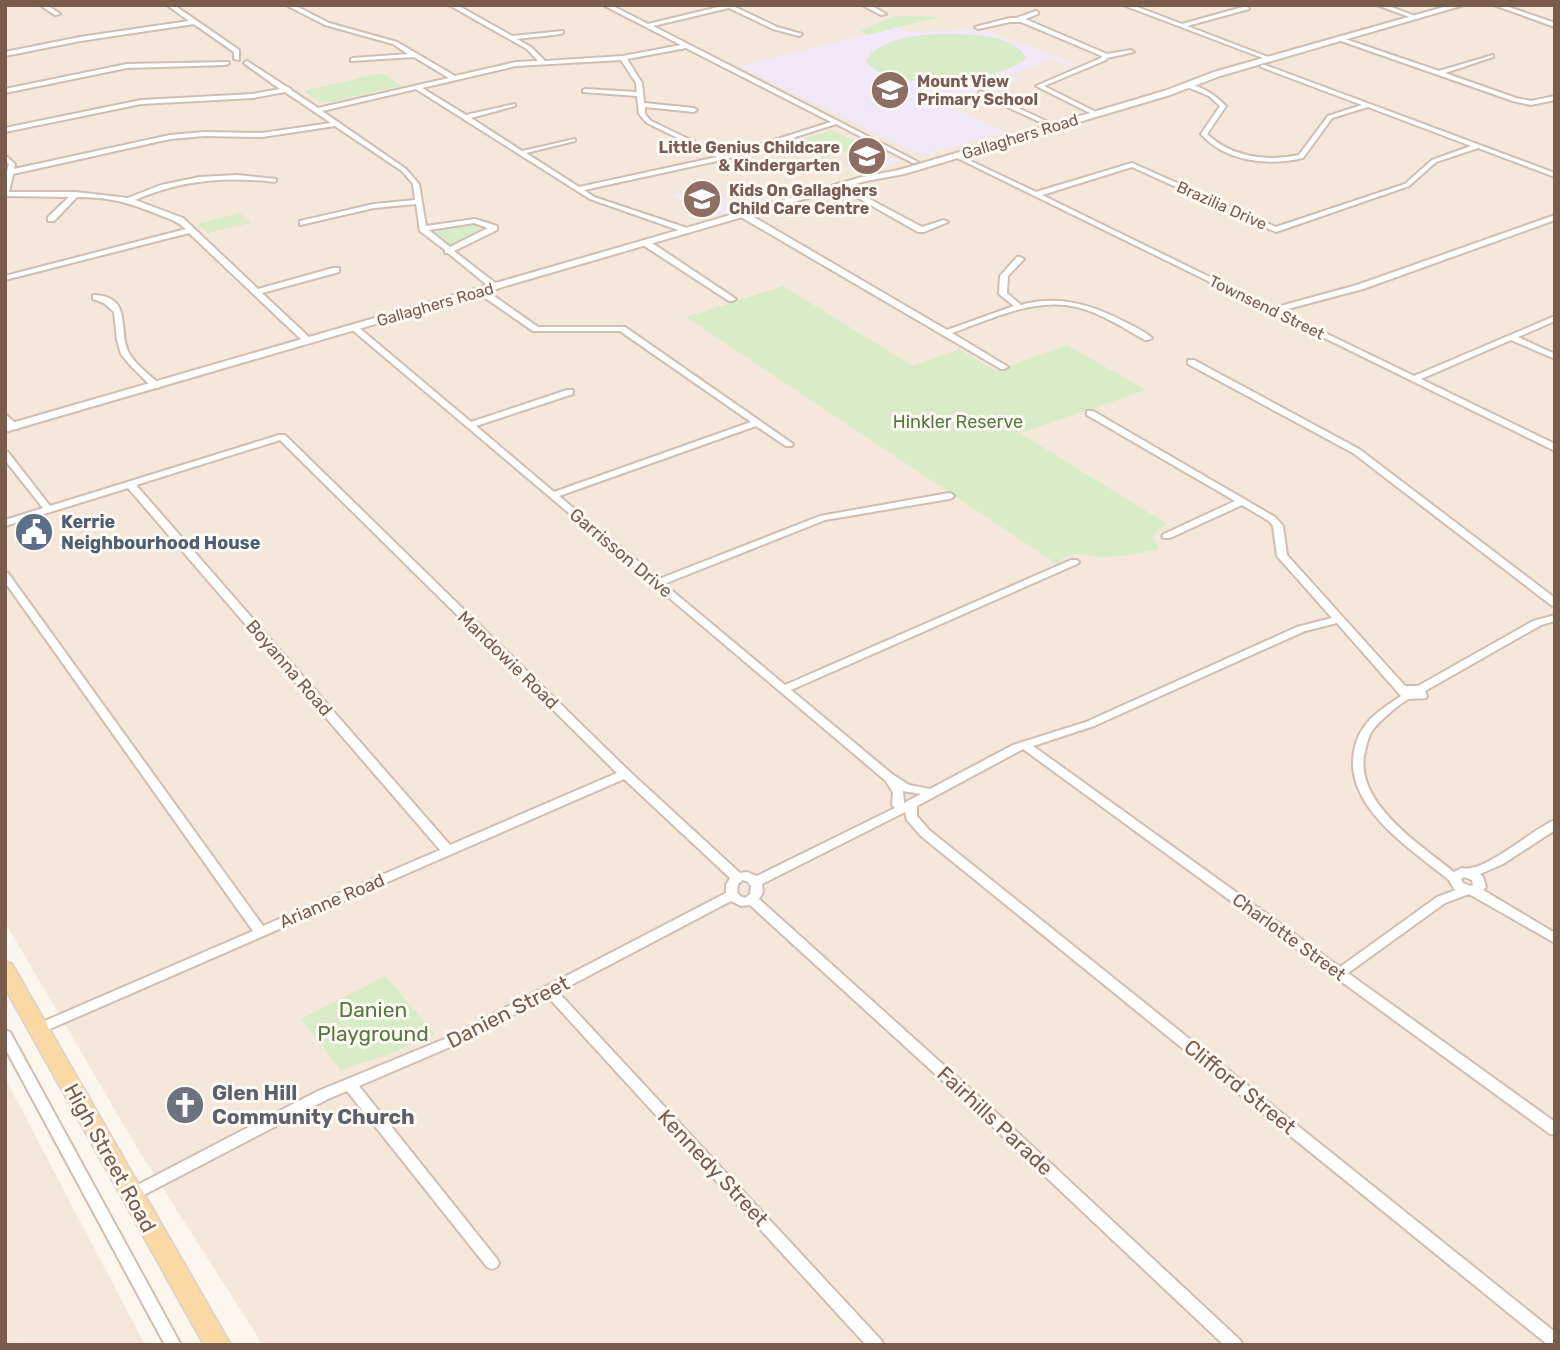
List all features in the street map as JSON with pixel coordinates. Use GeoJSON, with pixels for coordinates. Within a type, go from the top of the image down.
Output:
{"type":"FeatureCollection","features":[{"type":"Feature","properties":{"kind":"main road","name":"High Street Road"},"geometry":{"type":"LineString","coordinates":[[5,970],[218,1345]]}},
{"type":"Feature","properties":{"kind":"street"},"geometry":{"type":"LineString","coordinates":[[43,5],[57,14]]}},
{"type":"Feature","properties":{"kind":"street"},"geometry":{"type":"LineString","coordinates":[[170,5],[237,51],[237,59]]}},
{"type":"Feature","properties":{"kind":"street"},"geometry":{"type":"LineString","coordinates":[[290,5],[313,19],[371,34],[455,79]]}},
{"type":"Feature","properties":{"kind":"street"},"geometry":{"type":"LineString","coordinates":[[452,5],[512,38],[542,61]]}},
{"type":"Feature","properties":{"kind":"street"},"geometry":{"type":"LineString","coordinates":[[606,5],[918,164]]}},
{"type":"Feature","properties":{"kind":"street"},"geometry":{"type":"LineString","coordinates":[[865,5],[883,14]]}},
{"type":"Feature","properties":{"kind":"street"},"geometry":{"type":"LineString","coordinates":[[1126,5],[1267,60],[1287,74],[1555,175]]}},
{"type":"Feature","properties":{"kind":"street"},"geometry":{"type":"LineString","coordinates":[[1181,26],[1247,8],[1243,5]]}},
{"type":"Feature","properties":{"kind":"street"},"geometry":{"type":"LineString","coordinates":[[1380,5],[1417,18]]}},
{"type":"Feature","properties":{"kind":"street","name":"Gallaghers Road"},"geometry":{"type":"LineString","coordinates":[[8,428],[1460,5]]}},
{"type":"Feature","properties":{"kind":"street"},"geometry":{"type":"LineString","coordinates":[[1497,5],[1555,25]]}},
{"type":"Feature","properties":{"kind":"street"},"geometry":{"type":"LineString","coordinates":[[647,26],[733,6],[775,28],[799,34]]}},
{"type":"Feature","properties":{"kind":"street"},"geometry":{"type":"LineString","coordinates":[[978,27],[1017,20],[1036,13]]}},
{"type":"Feature","properties":{"kind":"street"},"geometry":{"type":"LineString","coordinates":[[1017,20],[1106,56]]}},
{"type":"Feature","properties":{"kind":"street"},"geometry":{"type":"LineString","coordinates":[[5,54],[80,39],[194,22]]}},
{"type":"Feature","properties":{"kind":"street"},"geometry":{"type":"LineString","coordinates":[[512,38],[561,32]]}},
{"type":"Feature","properties":{"kind":"street"},"geometry":{"type":"LineString","coordinates":[[1342,40],[1523,102],[1555,98]]}},
{"type":"Feature","properties":{"kind":"street"},"geometry":{"type":"LineString","coordinates":[[318,110],[542,61],[623,58],[686,46]]}},
{"type":"Feature","properties":{"kind":"street"},"geometry":{"type":"LineString","coordinates":[[1093,113],[1038,86],[1106,56],[1131,52]]}},
{"type":"Feature","properties":{"kind":"street"},"geometry":{"type":"LineString","coordinates":[[353,60],[414,55]]}},
{"type":"Feature","properties":{"kind":"street"},"geometry":{"type":"LineString","coordinates":[[1440,73],[1490,56]]}},
{"type":"Feature","properties":{"kind":"street"},"geometry":{"type":"LineString","coordinates":[[623,58],[639,83],[642,114],[649,122],[724,158]]}},
{"type":"Feature","properties":{"kind":"street"},"geometry":{"type":"LineString","coordinates":[[5,90],[127,66],[246,60],[404,170],[416,184],[423,229],[495,287]]}},
{"type":"Feature","properties":{"kind":"street"},"geometry":{"type":"LineString","coordinates":[[226,63],[234,66],[247,63]]}},
{"type":"Feature","properties":{"kind":"street"},"geometry":{"type":"LineString","coordinates":[[1195,83],[1223,106],[1204,134],[1209,139],[1249,158],[1276,162],[1301,157],[1330,117],[1369,105]]}},
{"type":"Feature","properties":{"kind":"street"},"geometry":{"type":"LineString","coordinates":[[417,88],[609,206],[687,231]]}},
{"type":"Feature","properties":{"kind":"street"},"geometry":{"type":"LineString","coordinates":[[5,130],[141,102],[240,97],[288,89]]}},
{"type":"Feature","properties":{"kind":"street"},"geometry":{"type":"LineString","coordinates":[[585,91],[641,94]]}},
{"type":"Feature","properties":{"kind":"street"},"geometry":{"type":"LineString","coordinates":[[981,93],[1051,125]]}},
{"type":"Feature","properties":{"kind":"street"},"geometry":{"type":"LineString","coordinates":[[642,105],[694,110]]}},
{"type":"Feature","properties":{"kind":"street"},"geometry":{"type":"LineString","coordinates":[[464,118],[513,106]]}},
{"type":"Feature","properties":{"kind":"street"},"geometry":{"type":"LineString","coordinates":[[578,189],[724,158],[836,122]]}},
{"type":"Feature","properties":{"kind":"street"},"geometry":{"type":"LineString","coordinates":[[12,172],[170,137],[204,134],[262,135],[337,124]]}},
{"type":"Feature","properties":{"kind":"street","name":"Gallaghers Road"},"geometry":{"type":"LineString","coordinates":[[918,164],[958,155],[1051,125]]}},
{"type":"Feature","properties":{"kind":"street"},"geometry":{"type":"LineString","coordinates":[[520,153],[573,140]]}},
{"type":"Feature","properties":{"kind":"street","name":"Brazilia Drive"},"geometry":{"type":"LineString","coordinates":[[1038,194],[1132,165],[1276,230],[1406,185],[1434,161],[1478,146]]}},
{"type":"Feature","properties":{"kind":"street","name":"Townsend Street"},"geometry":{"type":"LineString","coordinates":[[958,155],[1555,448]]}},
{"type":"Feature","properties":{"kind":"street"},"geometry":{"type":"LineString","coordinates":[[5,158],[12,164],[5,193],[76,194],[129,200],[180,220],[308,341]]}},
{"type":"Feature","properties":{"kind":"street"},"geometry":{"type":"LineString","coordinates":[[129,200],[170,182],[253,177],[274,180]]}},
{"type":"Feature","properties":{"kind":"street"},"geometry":{"type":"LineString","coordinates":[[841,186],[921,230],[944,222]]}},
{"type":"Feature","properties":{"kind":"street"},"geometry":{"type":"LineString","coordinates":[[51,219],[76,194]]}},
{"type":"Feature","properties":{"kind":"street"},"geometry":{"type":"LineString","coordinates":[[303,223],[374,206],[417,202]]}},
{"type":"Feature","properties":{"kind":"street"},"geometry":{"type":"LineString","coordinates":[[744,215],[1004,367]]}},
{"type":"Feature","properties":{"kind":"street"},"geometry":{"type":"LineString","coordinates":[[1274,310],[1360,287],[1555,217]]}},
{"type":"Feature","properties":{"kind":"street"},"geometry":{"type":"LineString","coordinates":[[423,229],[475,221],[494,228],[449,251]]}},
{"type":"Feature","properties":{"kind":"street"},"geometry":{"type":"LineString","coordinates":[[5,278],[191,230]]}},
{"type":"Feature","properties":{"kind":"street"},"geometry":{"type":"LineString","coordinates":[[646,243],[732,299]]}},
{"type":"Feature","properties":{"kind":"street"},"geometry":{"type":"LineString","coordinates":[[1019,307],[1003,294],[1004,276],[1020,259]]}},
{"type":"Feature","properties":{"kind":"street"},"geometry":{"type":"LineString","coordinates":[[257,292],[336,270]]}},
{"type":"Feature","properties":{"kind":"street"},"geometry":{"type":"LineString","coordinates":[[481,291],[527,326],[536,329],[622,329],[789,444]]}},
{"type":"Feature","properties":{"kind":"street"},"geometry":{"type":"LineString","coordinates":[[96,297],[111,302],[122,318],[122,348],[156,386]]}},
{"type":"Feature","properties":{"kind":"street"},"geometry":{"type":"LineString","coordinates":[[946,333],[1019,307],[1048,303],[1075,304],[1148,338]]}},
{"type":"Feature","properties":{"kind":"street"},"geometry":{"type":"LineString","coordinates":[[1415,379],[1555,318]]}},
{"type":"Feature","properties":{"kind":"street","name":"Garrisson Drive"},"geometry":{"type":"LineString","coordinates":[[354,328],[888,777],[906,788],[926,790]]}},
{"type":"Feature","properties":{"kind":"street"},"geometry":{"type":"LineString","coordinates":[[1511,337],[1555,357]]}},
{"type":"Feature","properties":{"kind":"street"},"geometry":{"type":"LineString","coordinates":[[1191,362],[1356,451],[1554,609],[1537,623],[1410,691],[1372,724],[1364,736],[1359,768],[1368,794],[1383,820],[1425,854],[1555,939]]}},
{"type":"Feature","properties":{"kind":"street"},"geometry":{"type":"LineString","coordinates":[[470,425],[570,392]]}},
{"type":"Feature","properties":{"kind":"street"},"geometry":{"type":"LineString","coordinates":[[1090,413],[1278,526],[1282,556],[1389,673],[1410,691]]}},
{"type":"Feature","properties":{"kind":"street"},"geometry":{"type":"LineString","coordinates":[[5,417],[8,428]]}},
{"type":"Feature","properties":{"kind":"street"},"geometry":{"type":"LineString","coordinates":[[553,495],[758,422]]}},
{"type":"Feature","properties":{"kind":"street","name":"Mandowie Road"},"geometry":{"type":"LineString","coordinates":[[130,484],[282,437],[625,774],[738,878]]}},
{"type":"Feature","properties":{"kind":"street"},"geometry":{"type":"LineString","coordinates":[[5,454],[48,509]]}},
{"type":"Feature","properties":{"kind":"street"},"geometry":{"type":"LineString","coordinates":[[5,523],[130,484]]}},
{"type":"Feature","properties":{"kind":"street","name":"Boyanna Road"},"geometry":{"type":"LineString","coordinates":[[130,484],[448,851]]}},
{"type":"Feature","properties":{"kind":"street"},"geometry":{"type":"LineString","coordinates":[[657,583],[823,517],[949,496]]}},
{"type":"Feature","properties":{"kind":"street"},"geometry":{"type":"LineString","coordinates":[[1167,536],[1241,502]]}},
{"type":"Feature","properties":{"kind":"street"},"geometry":{"type":"LineString","coordinates":[[785,690],[1074,562]]}},
{"type":"Feature","properties":{"kind":"street"},"geometry":{"type":"LineString","coordinates":[[5,575],[260,932]]}},
{"type":"Feature","properties":{"kind":"street"},"geometry":{"type":"LineString","coordinates":[[851,833],[926,790],[1024,744],[1090,724],[1301,629],[1336,617]]}},
{"type":"Feature","properties":{"kind":"street","name":"Charlotte Street"},"geometry":{"type":"LineString","coordinates":[[1024,744],[1555,1130]]}},
{"type":"Feature","properties":{"kind":"street","name":"Arianne Road"},"geometry":{"type":"LineString","coordinates":[[38,1028],[625,774]]}},
{"type":"Feature","properties":{"kind":"street"},"geometry":{"type":"LineString","coordinates":[[757,881],[749,877],[738,878],[731,886],[731,896],[741,901],[752,900],[757,881],[911,805],[964,774]]}},
{"type":"Feature","properties":{"kind":"street"},"geometry":{"type":"LineString","coordinates":[[888,777],[899,793],[898,805]]}},
{"type":"Feature","properties":{"kind":"street","name":"Clifford Street"},"geometry":{"type":"LineString","coordinates":[[911,805],[911,817],[925,833]]}},
{"type":"Feature","properties":{"kind":"street","name":"Clifford Street"},"geometry":{"type":"LineString","coordinates":[[887,817],[904,821],[925,833],[1555,1341]]}},
{"type":"Feature","properties":{"kind":"street"},"geometry":{"type":"LineString","coordinates":[[1340,973],[1441,900],[1555,824]]}},
{"type":"Feature","properties":{"kind":"street","name":"Danien Street"},"geometry":{"type":"LineString","coordinates":[[131,1195],[349,1083],[415,1058],[550,991],[731,896]]}},
{"type":"Feature","properties":{"kind":"street","name":"Fairhills Parade"},"geometry":{"type":"LineString","coordinates":[[752,900],[983,1109],[1235,1345]]}},
{"type":"Feature","properties":{"kind":"street","name":"Kennedy Street"},"geometry":{"type":"LineString","coordinates":[[550,991],[876,1345]]}},
{"type":"Feature","properties":{"kind":"street"},"geometry":{"type":"LineString","coordinates":[[5,1035],[173,1345]]}},
{"type":"Feature","properties":{"kind":"street"},"geometry":{"type":"LineString","coordinates":[[349,1083],[492,1263]]}},
{"type":"Feature","properties":{"kind":"shaded area"},"geometry":{"type":"Polygon","coordinates":[[[5,5],[1555,5],[1555,1345],[263,1345],[136,1146],[5,922],[5,5]]]}},
{"type":"Feature","properties":{"kind":"shaded area","name":"Mount View Primary School"},"geometry":{"type":"Polygon","coordinates":[[[896,27],[907,32],[985,30],[1075,64],[1069,66],[1052,59],[1011,75],[1020,79],[1008,83],[1011,85],[945,104],[1005,132],[929,154],[913,152],[739,66],[896,27]]]}},
{"type":"Feature","properties":{"kind":"shaded area","name":"Little Genius Childcare & Kindergarten"},"geometry":{"type":"Polygon","coordinates":[[[866,146],[899,162],[874,170],[842,152],[866,146]]]}},
{"type":"Feature","properties":{"kind":"shaded area","name":"Kids On Gallaghers Child Care Centre"},"geometry":{"type":"Polygon","coordinates":[[[703,187],[740,209],[709,217],[672,195],[703,187]]]}},
{"type":"Feature","properties":{"kind":"shaded area"},"geometry":{"type":"Polygon","coordinates":[[[5,1078],[145,1345],[5,1345],[5,1078]]]}},
{"type":"Feature","properties":{"kind":"green space"},"geometry":{"type":"Polygon","coordinates":[[[894,16],[939,17],[868,35],[860,31],[894,16]]]}},
{"type":"Feature","properties":{"kind":"green space"},"geometry":{"type":"Polygon","coordinates":[[[942,34],[976,35],[1001,40],[1021,50],[1026,59],[992,74],[943,81],[896,78],[878,71],[866,61],[890,42],[942,34]]]}},
{"type":"Feature","properties":{"kind":"green space"},"geometry":{"type":"Polygon","coordinates":[[[382,73],[402,86],[331,102],[320,102],[304,91],[382,73]]]}},
{"type":"Feature","properties":{"kind":"green space"},"geometry":{"type":"Polygon","coordinates":[[[831,130],[866,146],[817,160],[788,144],[831,130]]]}},
{"type":"Feature","properties":{"kind":"green space"},"geometry":{"type":"Polygon","coordinates":[[[240,213],[251,223],[208,233],[197,224],[240,213]]]}},
{"type":"Feature","properties":{"kind":"green space"},"geometry":{"type":"Polygon","coordinates":[[[482,225],[484,230],[458,244],[445,244],[434,233],[442,228],[482,225]]]}},
{"type":"Feature","properties":{"kind":"green space","name":"Hinkler Reserve"},"geometry":{"type":"Polygon","coordinates":[[[783,286],[913,366],[959,349],[996,371],[1067,345],[1146,390],[1020,433],[1167,524],[1158,529],[1153,539],[1160,549],[1109,557],[1076,554],[1057,564],[686,317],[783,286]]]}},
{"type":"Feature","properties":{"kind":"green space","name":"Danien Playground"},"geometry":{"type":"Polygon","coordinates":[[[385,976],[435,1034],[387,1055],[341,1070],[301,1019],[385,976]]]}},
{"type":"Feature","properties":{"kind":"place","name":"Mount View Primary School"},"geometry":{"type":"Point","coordinates":[890,90]}},
{"type":"Feature","properties":{"kind":"place","name":"Little Genius Childcare & Kindergarten"},"geometry":{"type":"Point","coordinates":[867,156]}},
{"type":"Feature","properties":{"kind":"place","name":"Kids On Gallaghers Child Care Centre"},"geometry":{"type":"Point","coordinates":[702,199]}},
{"type":"Feature","properties":{"kind":"place","name":"Kerrie Neighbourhood House"},"geometry":{"type":"Point","coordinates":[34,532]}},
{"type":"Feature","properties":{"kind":"place","name":"Glen Hill Community Church"},"geometry":{"type":"Point","coordinates":[185,1105]}}]}
